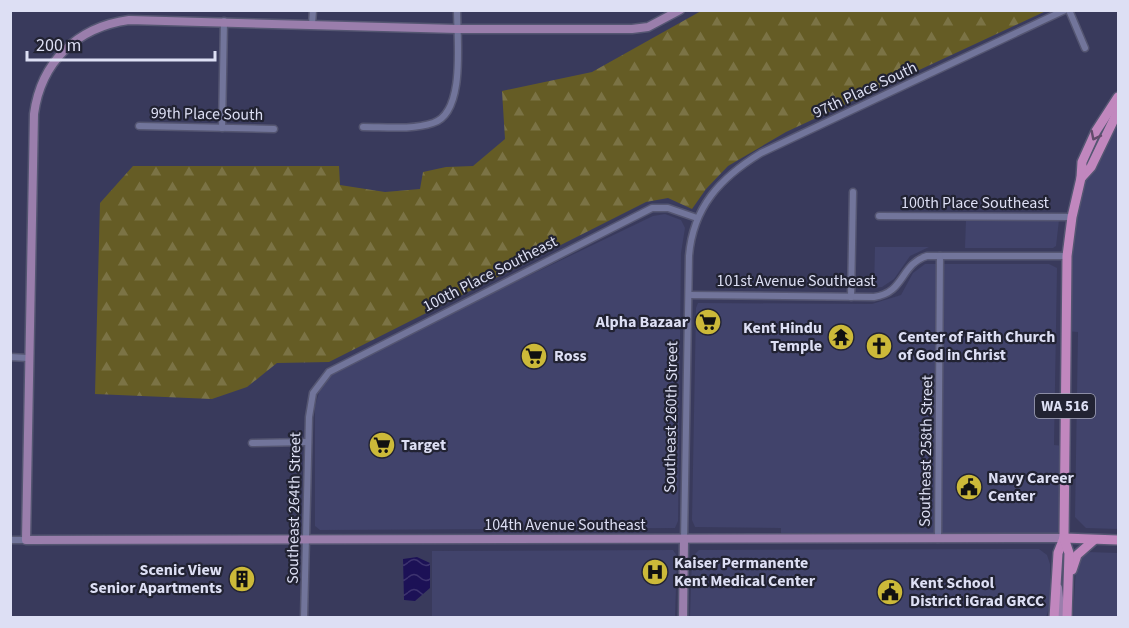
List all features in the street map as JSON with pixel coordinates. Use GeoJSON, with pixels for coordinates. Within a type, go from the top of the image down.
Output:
{"type":"FeatureCollection","features":[{"type":"Feature","properties":{"kind":"main road","name":"WA 516"},"geometry":{"type":"LineString","coordinates":[[1068,618],[1069,553],[1064,538],[1067,256],[1082,162],[1096,131],[1119,97]]}},
{"type":"Feature","properties":{"kind":"main road","name":"WA 516"},"geometry":{"type":"LineString","coordinates":[[1081,178],[1091,166],[1119,111]]}},
{"type":"Feature","properties":{"kind":"main road","name":"WA 516"},"geometry":{"type":"LineString","coordinates":[[1054,618],[1058,553],[1064,538]]}},
{"type":"Feature","properties":{"kind":"main road","name":"104th Avenue Southeast"},"geometry":{"type":"LineString","coordinates":[[1064,538],[1119,540]]}},
{"type":"Feature","properties":{"kind":"main road"},"geometry":{"type":"LineString","coordinates":[[1069,580],[1077,555],[1094,540]]}},
{"type":"Feature","properties":{"kind":"street"},"geometry":{"type":"LineString","coordinates":[[312,26],[313,10]]}},
{"type":"Feature","properties":{"kind":"street"},"geometry":{"type":"LineString","coordinates":[[363,127],[423,125],[446,116],[453,102],[455,91],[457,10]]}},
{"type":"Feature","properties":{"kind":"street"},"geometry":{"type":"LineString","coordinates":[[26,540],[34,114],[36,97],[43,78],[62,51],[82,35],[115,22],[138,19],[457,29],[632,28],[648,27],[680,10]]}},
{"type":"Feature","properties":{"kind":"street"},"geometry":{"type":"LineString","coordinates":[[1067,10],[1085,48]]}},
{"type":"Feature","properties":{"kind":"street","name":"97th Place South"},"geometry":{"type":"LineString","coordinates":[[697,218],[707,198],[725,178],[762,153],[1067,10]]}},
{"type":"Feature","properties":{"kind":"street"},"geometry":{"type":"LineString","coordinates":[[222,128],[224,21]]}},
{"type":"Feature","properties":{"kind":"street","name":"99th Place South"},"geometry":{"type":"LineString","coordinates":[[139,126],[274,129]]}},
{"type":"Feature","properties":{"kind":"street"},"geometry":{"type":"LineString","coordinates":[[851,297],[853,192]]}},
{"type":"Feature","properties":{"kind":"street","name":"100th Place Southeast"},"geometry":{"type":"LineString","coordinates":[[312,400],[317,386],[337,366],[652,208],[668,208],[697,218]]}},
{"type":"Feature","properties":{"kind":"street","name":"100th Place Southeast"},"geometry":{"type":"LineString","coordinates":[[879,216],[1072,218]]}},
{"type":"Feature","properties":{"kind":"street","name":"Southeast 260th Street"},"geometry":{"type":"LineString","coordinates":[[683,618],[690,240],[697,218]]}},
{"type":"Feature","properties":{"kind":"street","name":"101st Avenue Southeast"},"geometry":{"type":"LineString","coordinates":[[689,295],[874,297],[889,293],[918,260],[940,256],[1067,256]]}},
{"type":"Feature","properties":{"kind":"street","name":"Southeast 258th Street"},"geometry":{"type":"LineString","coordinates":[[938,539],[940,256]]}},
{"type":"Feature","properties":{"kind":"street"},"geometry":{"type":"LineString","coordinates":[[10,357],[28,358]]}},
{"type":"Feature","properties":{"kind":"street","name":"Southeast 264th Street"},"geometry":{"type":"LineString","coordinates":[[304,618],[308,442],[312,400]]}},
{"type":"Feature","properties":{"kind":"street"},"geometry":{"type":"LineString","coordinates":[[252,442],[308,442]]}},
{"type":"Feature","properties":{"kind":"street","name":"104th Avenue Southeast"},"geometry":{"type":"LineString","coordinates":[[10,540],[684,541],[1064,538]]}},
{"type":"Feature","properties":{"kind":"street","name":"WA 516"},"geometry":{"type":"LineString","coordinates":[[1058,580],[1061,618]]}},
{"type":"Feature","properties":{"kind":"shaded area"},"geometry":{"type":"Polygon","coordinates":[[[1118,102],[1118,529],[1086,528],[1075,517],[1078,332],[1066,331],[1067,256],[1081,179],[1089,153],[1118,102]]]}},
{"type":"Feature","properties":{"kind":"shaded area"},"geometry":{"type":"Polygon","coordinates":[[[665,214],[681,220],[685,228],[681,253],[678,521],[675,528],[320,530],[315,526],[315,406],[321,386],[329,375],[339,367],[653,216],[665,214]]]}},
{"type":"Feature","properties":{"kind":"shaded area"},"geometry":{"type":"Polygon","coordinates":[[[966,219],[1059,220],[1056,246],[1053,248],[965,248],[966,219]]]}},
{"type":"Feature","properties":{"kind":"shaded area"},"geometry":{"type":"Polygon","coordinates":[[[875,247],[929,247],[910,256],[894,279],[882,287],[874,288],[875,247]]]}},
{"type":"Feature","properties":{"kind":"shaded area"},"geometry":{"type":"Polygon","coordinates":[[[925,264],[1049,264],[1057,268],[1054,445],[1065,446],[1064,538],[781,540],[781,528],[695,527],[692,520],[696,308],[698,303],[872,304],[901,295],[913,273],[925,264]]]}},
{"type":"Feature","properties":{"kind":"shaded area"},"geometry":{"type":"Polygon","coordinates":[[[1039,549],[1047,555],[1050,564],[1050,606],[1046,617],[690,617],[692,557],[699,550],[1039,549]]]}},
{"type":"Feature","properties":{"kind":"shaded area"},"geometry":{"type":"Polygon","coordinates":[[[673,550],[677,556],[675,617],[432,617],[432,551],[673,550]]]}},
{"type":"Feature","properties":{"kind":"shaded area"},"geometry":{"type":"Polygon","coordinates":[[[1088,552],[1118,553],[1118,617],[1073,618],[1076,567],[1078,561],[1088,552]]]}},
{"type":"Feature","properties":{"kind":"green space"},"geometry":{"type":"Polygon","coordinates":[[[701,11],[1046,11],[786,132],[728,166],[706,189],[692,209],[668,198],[646,202],[329,362],[277,363],[247,387],[212,399],[95,394],[100,203],[133,166],[339,166],[340,185],[385,192],[420,189],[423,172],[446,167],[473,166],[505,139],[502,91],[592,72],[701,11]]]}},
{"type":"Feature","properties":{"kind":"water"},"geometry":{"type":"Polygon","coordinates":[[[417,557],[430,563],[430,588],[415,601],[404,600],[403,559],[417,557]]]}},
{"type":"Feature","properties":{"kind":"place","name":"Alpha Bazaar"},"geometry":{"type":"Point","coordinates":[708,322]}},
{"type":"Feature","properties":{"kind":"place","name":"Kent Hindu Temple"},"geometry":{"type":"Point","coordinates":[841,337]}},
{"type":"Feature","properties":{"kind":"place","name":"Center of Faith Church of God in Christ"},"geometry":{"type":"Point","coordinates":[879,346]}},
{"type":"Feature","properties":{"kind":"place","name":"Ross"},"geometry":{"type":"Point","coordinates":[534,356]}},
{"type":"Feature","properties":{"kind":"place","name":"Target"},"geometry":{"type":"Point","coordinates":[382,445]}},
{"type":"Feature","properties":{"kind":"place","name":"Navy Career Center"},"geometry":{"type":"Point","coordinates":[969,487]}},
{"type":"Feature","properties":{"kind":"place","name":"Kaiser Permanente Kent Medical Center"},"geometry":{"type":"Point","coordinates":[655,572]}},
{"type":"Feature","properties":{"kind":"place","name":"Scenic View Senior Apartments"},"geometry":{"type":"Point","coordinates":[242,579]}},
{"type":"Feature","properties":{"kind":"place","name":"Kent School District iGrad GRCC"},"geometry":{"type":"Point","coordinates":[890,592]}}]}
